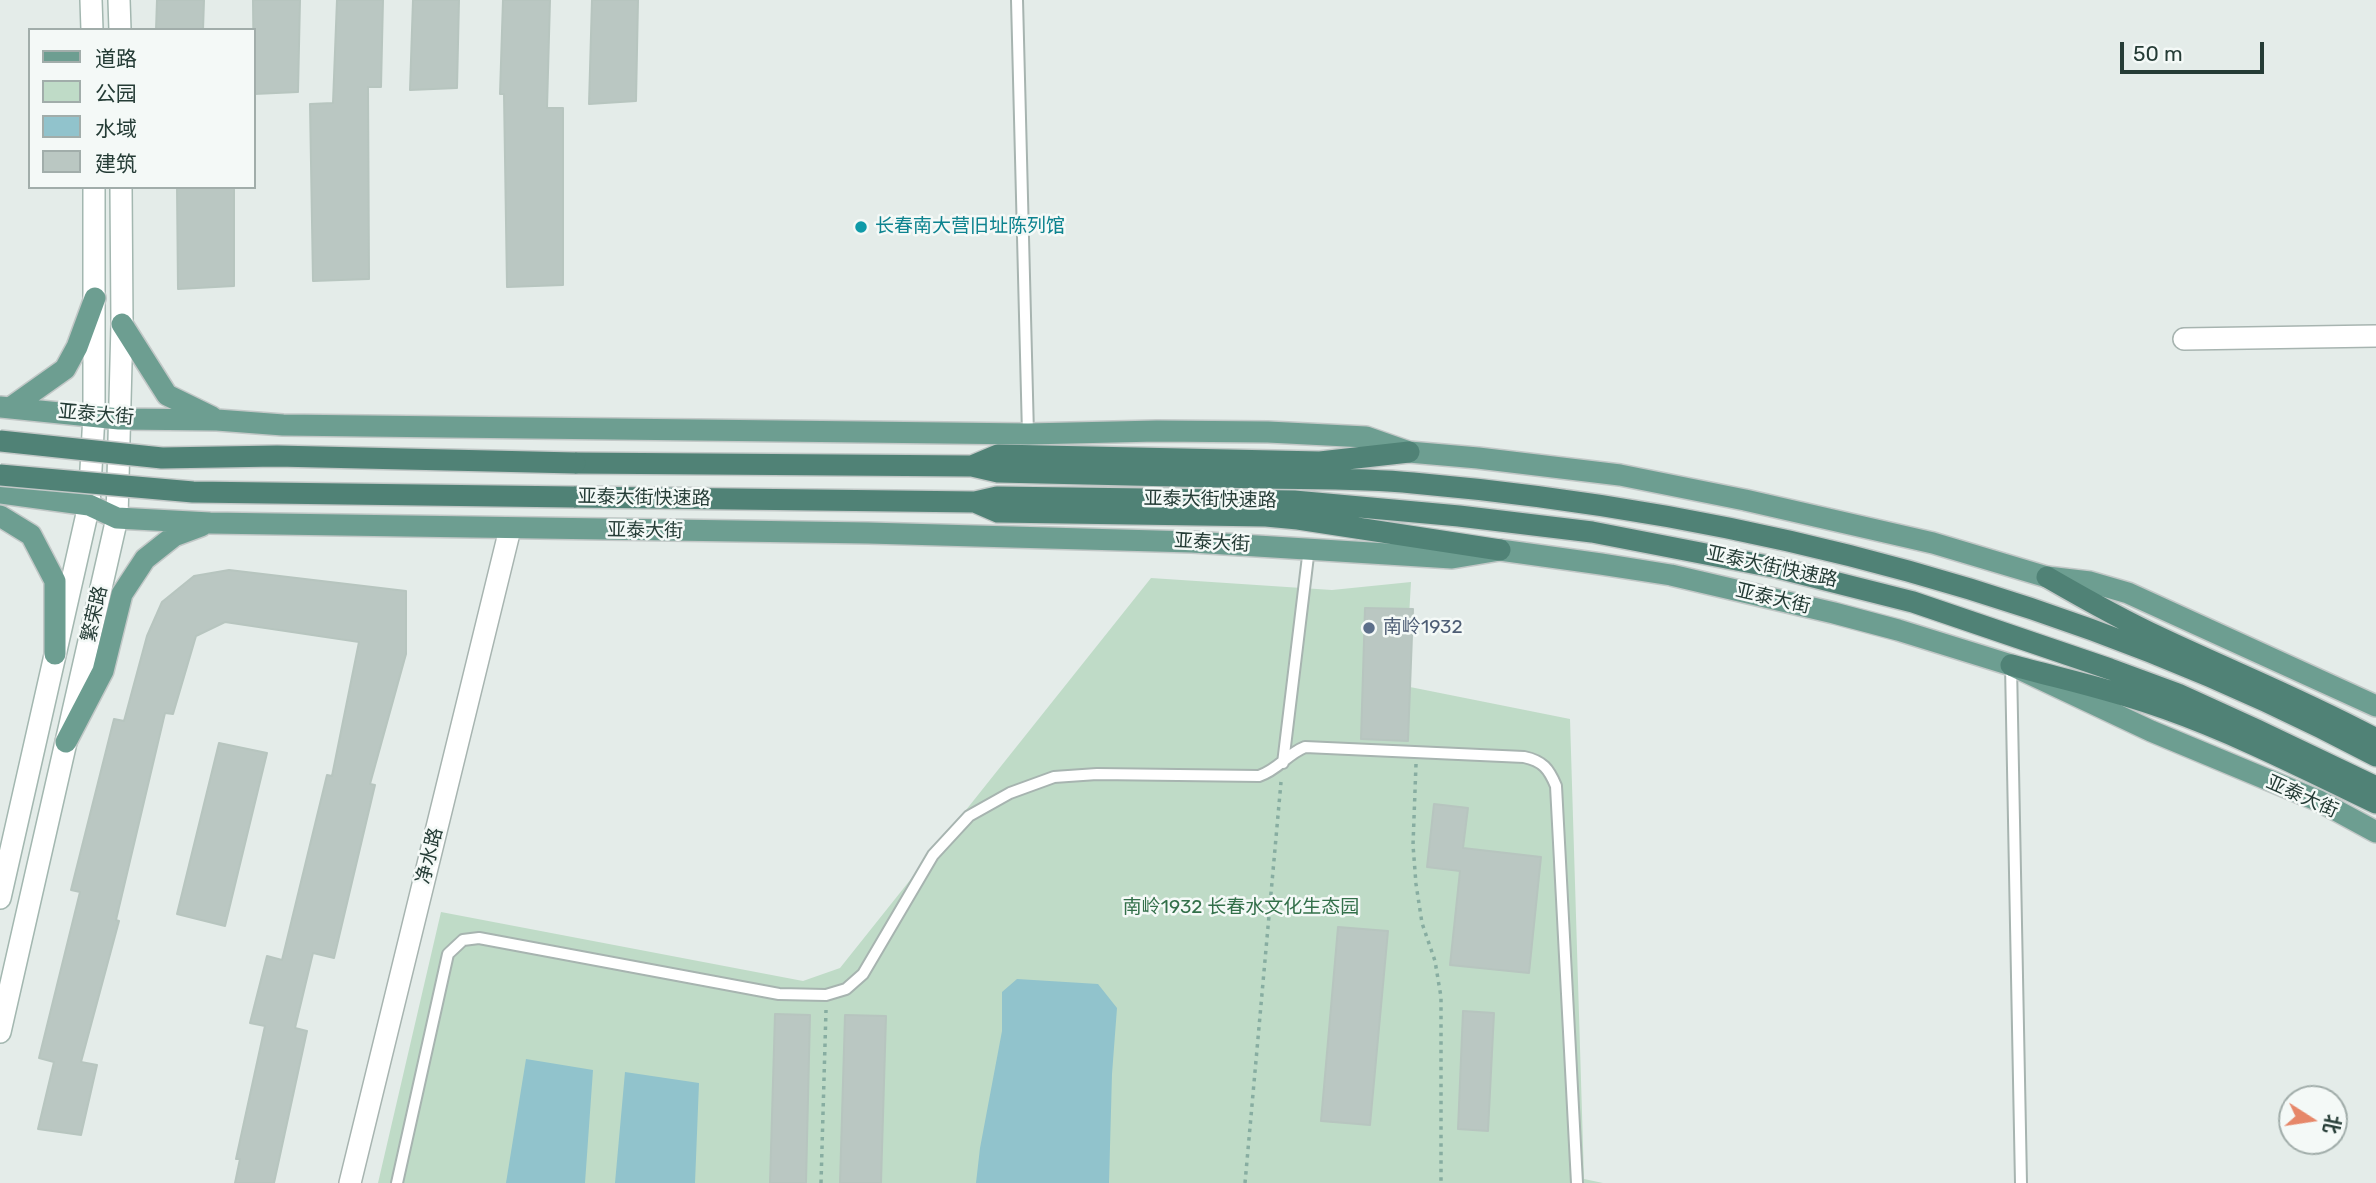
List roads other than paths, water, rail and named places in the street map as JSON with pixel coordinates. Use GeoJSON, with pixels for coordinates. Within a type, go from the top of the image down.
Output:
{"type":"FeatureCollection","features":[{"type":"Feature","properties":{"kind":"highway","name":"亚泰大街快速路"},"geometry":{"type":"LineString","coordinates":[[0,441],[162,458],[277,456],[575,463],[972,467],[998,472],[1408,482],[1548,498],[1674,516],[1842,553],[1984,594],[2080,626],[2273,704],[2376,756]]}},
{"type":"Feature","properties":{"kind":"highway"},"geometry":{"type":"LineString","coordinates":[[972,467],[998,455],[1320,462],[1409,452]]}},
{"type":"Feature","properties":{"kind":"highway","name":"亚泰大街快速路"},"geometry":{"type":"LineString","coordinates":[[0,475],[193,492],[975,502],[997,497],[1294,501],[1527,523],[1702,552],[1825,579],[1900,599],[2110,668],[2201,704],[2376,787]]}},
{"type":"Feature","properties":{"kind":"highway"},"geometry":{"type":"LineString","coordinates":[[975,502],[998,512],[1288,518],[1500,550]]}},
{"type":"Feature","properties":{"kind":"highway"},"geometry":{"type":"LineString","coordinates":[[2048,577],[2107,612],[2306,703],[2376,739]]}},
{"type":"Feature","properties":{"kind":"highway"},"geometry":{"type":"LineString","coordinates":[[2011,664],[2169,710],[2286,760],[2376,803]]}},
{"type":"Feature","properties":{"kind":"main road"},"geometry":{"type":"LineString","coordinates":[[91,0],[92,28]]}},
{"type":"Feature","properties":{"kind":"main road"},"geometry":{"type":"LineString","coordinates":[[119,0],[120,28]]}},
{"type":"Feature","properties":{"kind":"main road","name":"繁荣路"},"geometry":{"type":"LineString","coordinates":[[0,898],[89,505],[94,415],[94,189]]}},
{"type":"Feature","properties":{"kind":"main road","name":"繁荣路"},"geometry":{"type":"LineString","coordinates":[[0,1032],[117,518],[122,324],[121,189]]}},
{"type":"Feature","properties":{"kind":"main road"},"geometry":{"type":"LineString","coordinates":[[5,407],[65,369],[77,347],[95,298]]}},
{"type":"Feature","properties":{"kind":"main road"},"geometry":{"type":"LineString","coordinates":[[122,324],[167,395],[216,420]]}},
{"type":"Feature","properties":{"kind":"main road"},"geometry":{"type":"LineString","coordinates":[[2184,339],[2376,336]]}},
{"type":"Feature","properties":{"kind":"main road","name":"亚泰大街"},"geometry":{"type":"LineString","coordinates":[[5,407],[119,419],[216,420],[283,425],[1028,434],[1157,431],[1366,437],[1409,452],[1620,475],[1745,499],[1933,543],[2048,577],[2090,582],[2128,593],[2376,706]]}},
{"type":"Feature","properties":{"kind":"main road","name":"亚泰大街"},"geometry":{"type":"LineString","coordinates":[[0,493],[89,505],[117,518],[210,523],[868,533],[1192,542],[1451,558],[1500,550],[1671,575],[1885,626],[2011,664],[2151,731],[2319,801],[2376,832]]}},
{"type":"Feature","properties":{"kind":"main road"},"geometry":{"type":"LineString","coordinates":[[0,516],[31,535],[55,581],[55,654]]}},
{"type":"Feature","properties":{"kind":"main road"},"geometry":{"type":"LineString","coordinates":[[66,742],[103,671],[121,594],[145,559],[174,536],[210,523]]}},
{"type":"Feature","properties":{"kind":"main road","name":"净水路"},"geometry":{"type":"LineString","coordinates":[[350,1183],[510,529]]}},
{"type":"Feature","properties":{"kind":"lane"},"geometry":{"type":"LineString","coordinates":[[1017,0],[1028,434]]}},
{"type":"Feature","properties":{"kind":"lane"},"geometry":{"type":"LineString","coordinates":[[1283,763],[1309,548]]}},
{"type":"Feature","properties":{"kind":"lane"},"geometry":{"type":"LineString","coordinates":[[2011,664],[2021,1183]]}},
{"type":"Feature","properties":{"kind":"lane"},"geometry":{"type":"LineString","coordinates":[[397,1183],[448,954],[463,940],[479,938],[779,994],[826,995],[846,989],[863,974],[933,855],[970,816],[1010,793],[1054,777],[1097,774],[1259,776],[1273,772],[1294,751],[1305,747],[1524,757],[1539,760],[1550,771],[1556,786],[1577,1183]]}},
{"type":"Feature","properties":{"kind":"water"},"geometry":{"type":"Polygon","coordinates":[[[1017,979],[1098,984],[1117,1008],[1109,1183],[976,1183],[1002,1031],[1002,992],[1017,979]]]}},
{"type":"Feature","properties":{"kind":"water"},"geometry":{"type":"Polygon","coordinates":[[[526,1059],[593,1070],[585,1183],[506,1183],[526,1059]]]}},
{"type":"Feature","properties":{"kind":"water"},"geometry":{"type":"Polygon","coordinates":[[[625,1072],[699,1083],[695,1183],[615,1183],[625,1072]]]}},
{"type":"Feature","properties":{"kind":"place","name":"长春南大营旧址陈列馆"},"geometry":{"type":"Point","coordinates":[861,227]}},
{"type":"Feature","properties":{"kind":"place","name":"南岭1932"},"geometry":{"type":"Point","coordinates":[1369,628]}},
{"type":"Feature","properties":{"kind":"park label","name":"南岭1932 长春水文化生态园"},"geometry":{"type":"Point","coordinates":[1241,908]}}]}
